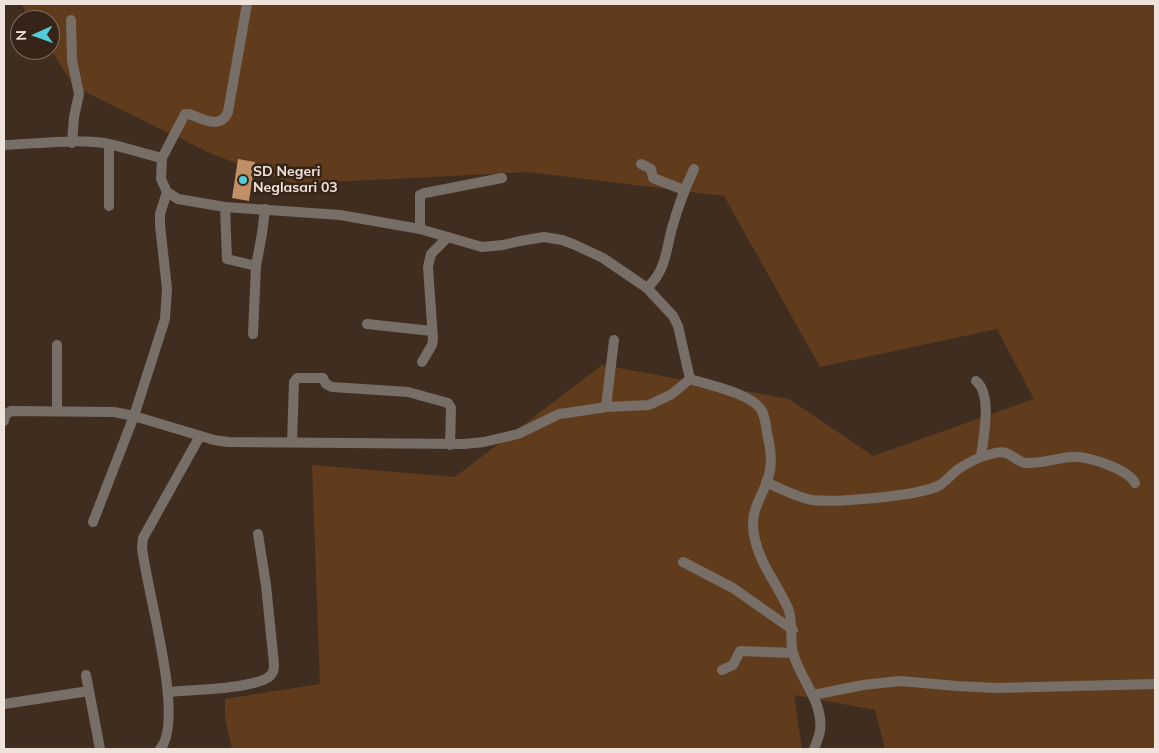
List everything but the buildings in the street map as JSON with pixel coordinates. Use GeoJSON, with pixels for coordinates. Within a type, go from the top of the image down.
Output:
{"type":"FeatureCollection","features":[{"type":"Feature","properties":{"kind":"street"},"geometry":{"type":"LineString","coordinates":[[247,4],[228,112],[223,121],[213,122],[185,114],[162,158],[161,179],[167,192],[178,199],[225,207],[334,214],[420,229],[482,247],[544,237],[562,240],[594,252],[647,288],[673,316],[677,322],[690,379]]}},
{"type":"Feature","properties":{"kind":"street"},"geometry":{"type":"LineString","coordinates":[[71,20],[72,60],[79,94],[74,117],[72,143]]}},
{"type":"Feature","properties":{"kind":"street"},"geometry":{"type":"LineString","coordinates":[[4,145],[109,144],[162,158]]}},
{"type":"Feature","properties":{"kind":"street"},"geometry":{"type":"LineString","coordinates":[[109,144],[109,206]]}},
{"type":"Feature","properties":{"kind":"street"},"geometry":{"type":"LineString","coordinates":[[641,164],[651,169],[652,178],[684,190]]}},
{"type":"Feature","properties":{"kind":"street"},"geometry":{"type":"LineString","coordinates":[[647,288],[655,281],[664,262],[684,190],[694,168]]}},
{"type":"Feature","properties":{"kind":"street"},"geometry":{"type":"LineString","coordinates":[[420,229],[420,196],[426,193],[502,178]]}},
{"type":"Feature","properties":{"kind":"street"},"geometry":{"type":"LineString","coordinates":[[93,522],[134,416],[165,319],[167,289],[160,214],[167,192]]}},
{"type":"Feature","properties":{"kind":"street"},"geometry":{"type":"LineString","coordinates":[[225,207],[227,259],[256,266]]}},
{"type":"Feature","properties":{"kind":"street"},"geometry":{"type":"LineString","coordinates":[[253,334],[256,266],[265,209]]}},
{"type":"Feature","properties":{"kind":"street"},"geometry":{"type":"LineString","coordinates":[[422,362],[432,345],[428,258],[448,237]]}},
{"type":"Feature","properties":{"kind":"street"},"geometry":{"type":"LineString","coordinates":[[367,324],[432,330]]}},
{"type":"Feature","properties":{"kind":"street"},"geometry":{"type":"LineString","coordinates":[[606,407],[614,340]]}},
{"type":"Feature","properties":{"kind":"street"},"geometry":{"type":"LineString","coordinates":[[57,345],[58,412]]}},
{"type":"Feature","properties":{"kind":"street"},"geometry":{"type":"LineString","coordinates":[[292,443],[294,382],[297,378],[301,377],[323,378],[328,386],[332,387],[408,392],[448,403],[451,408],[450,444]]}},
{"type":"Feature","properties":{"kind":"street"},"geometry":{"type":"LineString","coordinates":[[4,421],[5,415],[11,411],[96,411],[134,416],[214,440],[228,442],[450,444],[484,442],[518,434],[559,414],[606,407],[649,405],[672,394],[690,379]]}},
{"type":"Feature","properties":{"kind":"street"},"geometry":{"type":"LineString","coordinates":[[690,379],[752,400],[764,414],[771,453],[770,470],[753,514],[754,536],[761,559],[779,588],[790,613],[793,630],[793,653],[813,695],[820,719],[820,731],[814,749]]}},
{"type":"Feature","properties":{"kind":"street"},"geometry":{"type":"LineString","coordinates":[[976,381],[981,386],[985,398],[981,457]]}},
{"type":"Feature","properties":{"kind":"street"},"geometry":{"type":"LineString","coordinates":[[160,749],[166,739],[168,730],[169,692],[142,547],[143,538],[200,436]]}},
{"type":"Feature","properties":{"kind":"street"},"geometry":{"type":"LineString","coordinates":[[766,482],[799,496],[828,502],[879,497],[932,488],[941,484],[962,467],[981,457],[1007,452],[1022,462],[1040,463],[1082,456],[1126,472],[1133,477],[1135,483]]}},
{"type":"Feature","properties":{"kind":"street"},"geometry":{"type":"LineString","coordinates":[[169,692],[242,685],[266,678],[274,671],[266,585],[258,534]]}},
{"type":"Feature","properties":{"kind":"street"},"geometry":{"type":"LineString","coordinates":[[683,562],[733,588],[793,630]]}},
{"type":"Feature","properties":{"kind":"street"},"geometry":{"type":"LineString","coordinates":[[722,670],[733,665],[738,651],[742,650],[793,653]]}},
{"type":"Feature","properties":{"kind":"street"},"geometry":{"type":"LineString","coordinates":[[86,675],[100,749]]}},
{"type":"Feature","properties":{"kind":"street"},"geometry":{"type":"LineString","coordinates":[[813,695],[863,685],[900,681],[996,688],[1155,684]]}},
{"type":"Feature","properties":{"kind":"street"},"geometry":{"type":"LineString","coordinates":[[4,704],[89,691]]}},
{"type":"Feature","properties":{"kind":"shaded area"},"geometry":{"type":"Polygon","coordinates":[[[21,4],[1155,4],[1155,749],[885,749],[875,710],[794,695],[802,749],[232,749],[225,718],[225,699],[320,684],[312,465],[455,477],[602,365],[789,399],[873,456],[1034,399],[997,329],[820,367],[724,196],[528,172],[293,184],[214,155],[75,87],[57,60],[60,60],[60,10],[25,10],[21,4]]]}},
{"type":"Feature","properties":{"kind":"place","name":"SD Negeri Neglasari 03"},"geometry":{"type":"Point","coordinates":[243,180]}}]}
